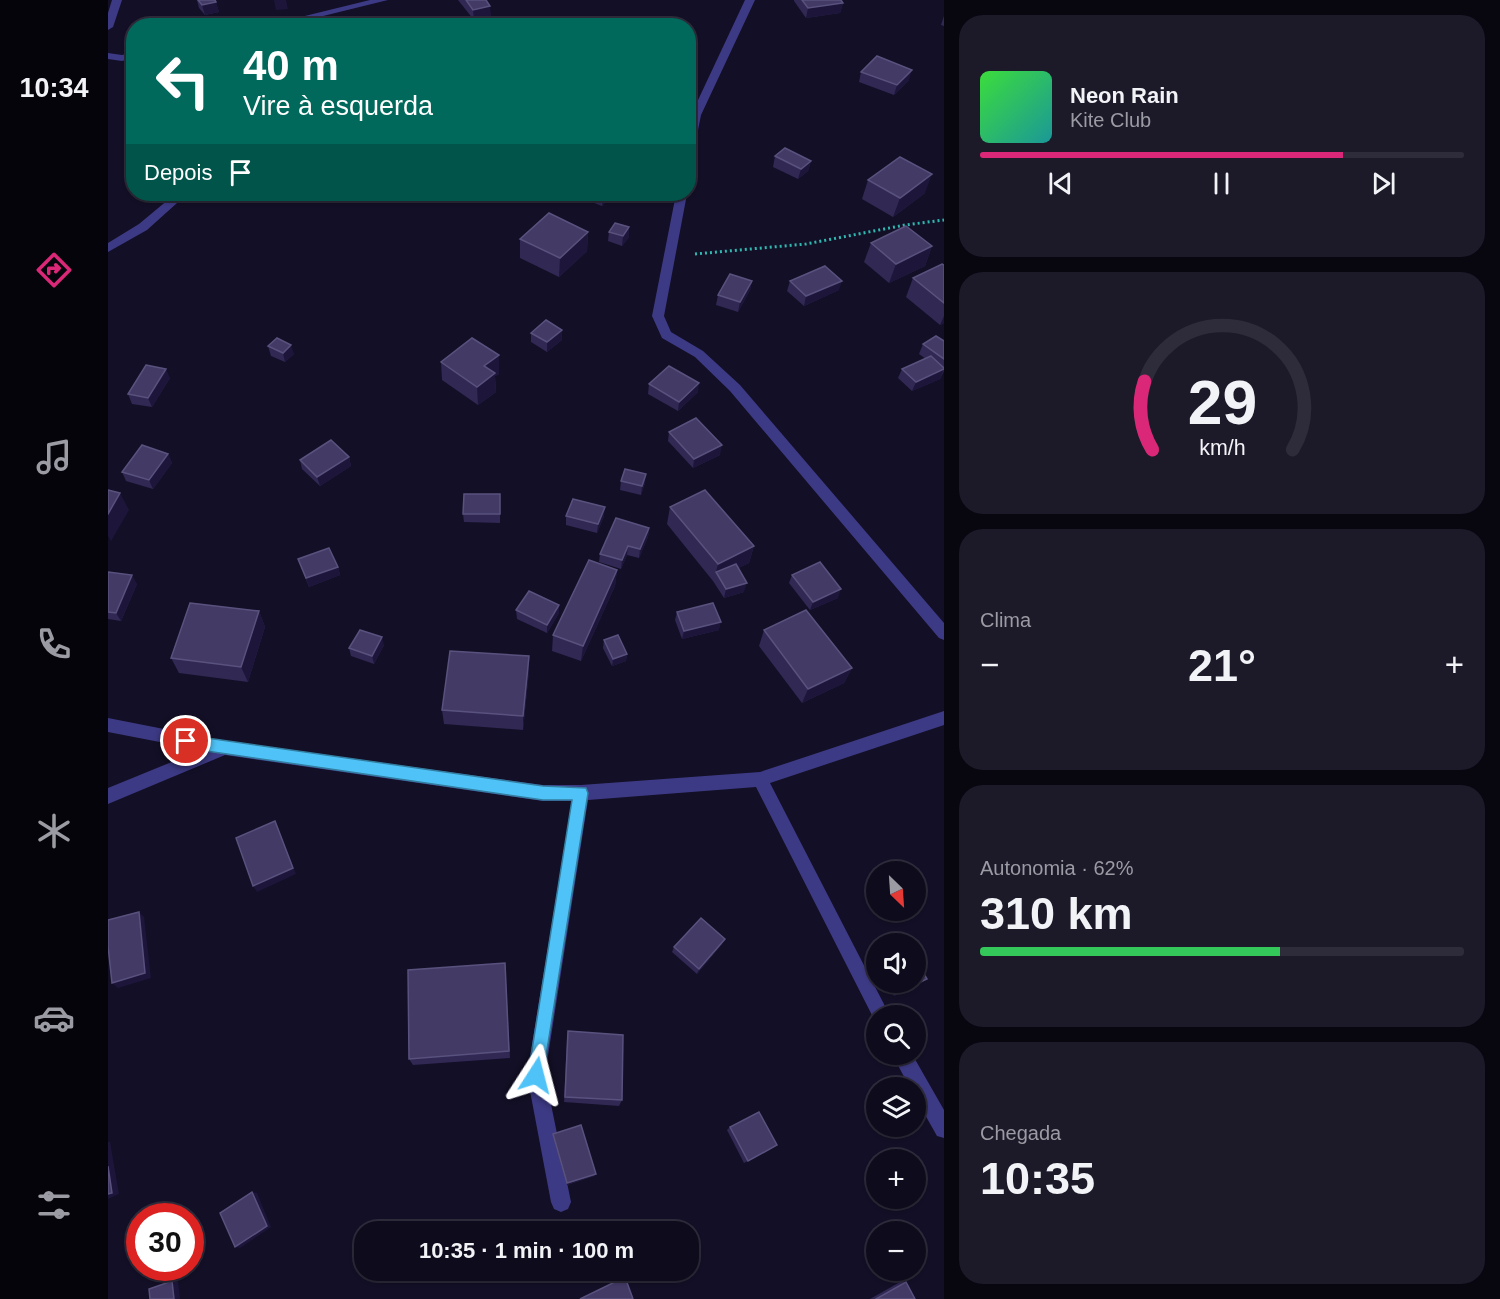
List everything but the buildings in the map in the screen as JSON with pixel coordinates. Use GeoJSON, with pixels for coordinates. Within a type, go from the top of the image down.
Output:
{"type":"FeatureCollection","features":[{"type":"Feature","properties":{"kind":"street"},"geometry":{"type":"LineString","coordinates":[[108,27],[117,0]]}},
{"type":"Feature","properties":{"kind":"street"},"geometry":{"type":"LineString","coordinates":[[306,18],[383,0]]}},
{"type":"Feature","properties":{"kind":"street"},"geometry":{"type":"LineString","coordinates":[[696,115],[750,0]]}},
{"type":"Feature","properties":{"kind":"street"},"geometry":{"type":"LineString","coordinates":[[316,18],[320,15]]}},
{"type":"Feature","properties":{"kind":"street"},"geometry":{"type":"LineString","coordinates":[[108,56],[126,57]]}},
{"type":"Feature","properties":{"kind":"street"},"geometry":{"type":"LineString","coordinates":[[108,248],[143,227],[174,201]]}},
{"type":"Feature","properties":{"kind":"street"},"geometry":{"type":"LineString","coordinates":[[680,201],[658,316],[666,335],[699,354],[735,388],[944,634]]}},
{"type":"Feature","properties":{"kind":"street"},"geometry":{"type":"LineString","coordinates":[[108,725],[225,748],[543,793],[581,793],[760,779],[944,718]]}},
{"type":"Feature","properties":{"kind":"street"},"geometry":{"type":"LineString","coordinates":[[108,796],[225,748]]}},
{"type":"Feature","properties":{"kind":"street"},"geometry":{"type":"LineString","coordinates":[[760,779],[875,1005]]}},
{"type":"Feature","properties":{"kind":"street"},"geometry":{"type":"LineString","coordinates":[[561,1202],[536,1075],[581,793]]}},
{"type":"Feature","properties":{"kind":"street"},"geometry":{"type":"LineString","coordinates":[[907,1065],[944,1129]]}},
{"type":"Feature","properties":{"kind":"path"},"geometry":{"type":"LineString","coordinates":[[670,256],[761,250],[843,238],[925,221],[944,220]]}},
{"type":"Feature","properties":{"kind":"route"},"geometry":{"type":"LineString","coordinates":[[186,741],[543,793],[581,793],[536,1075]]}}]}
